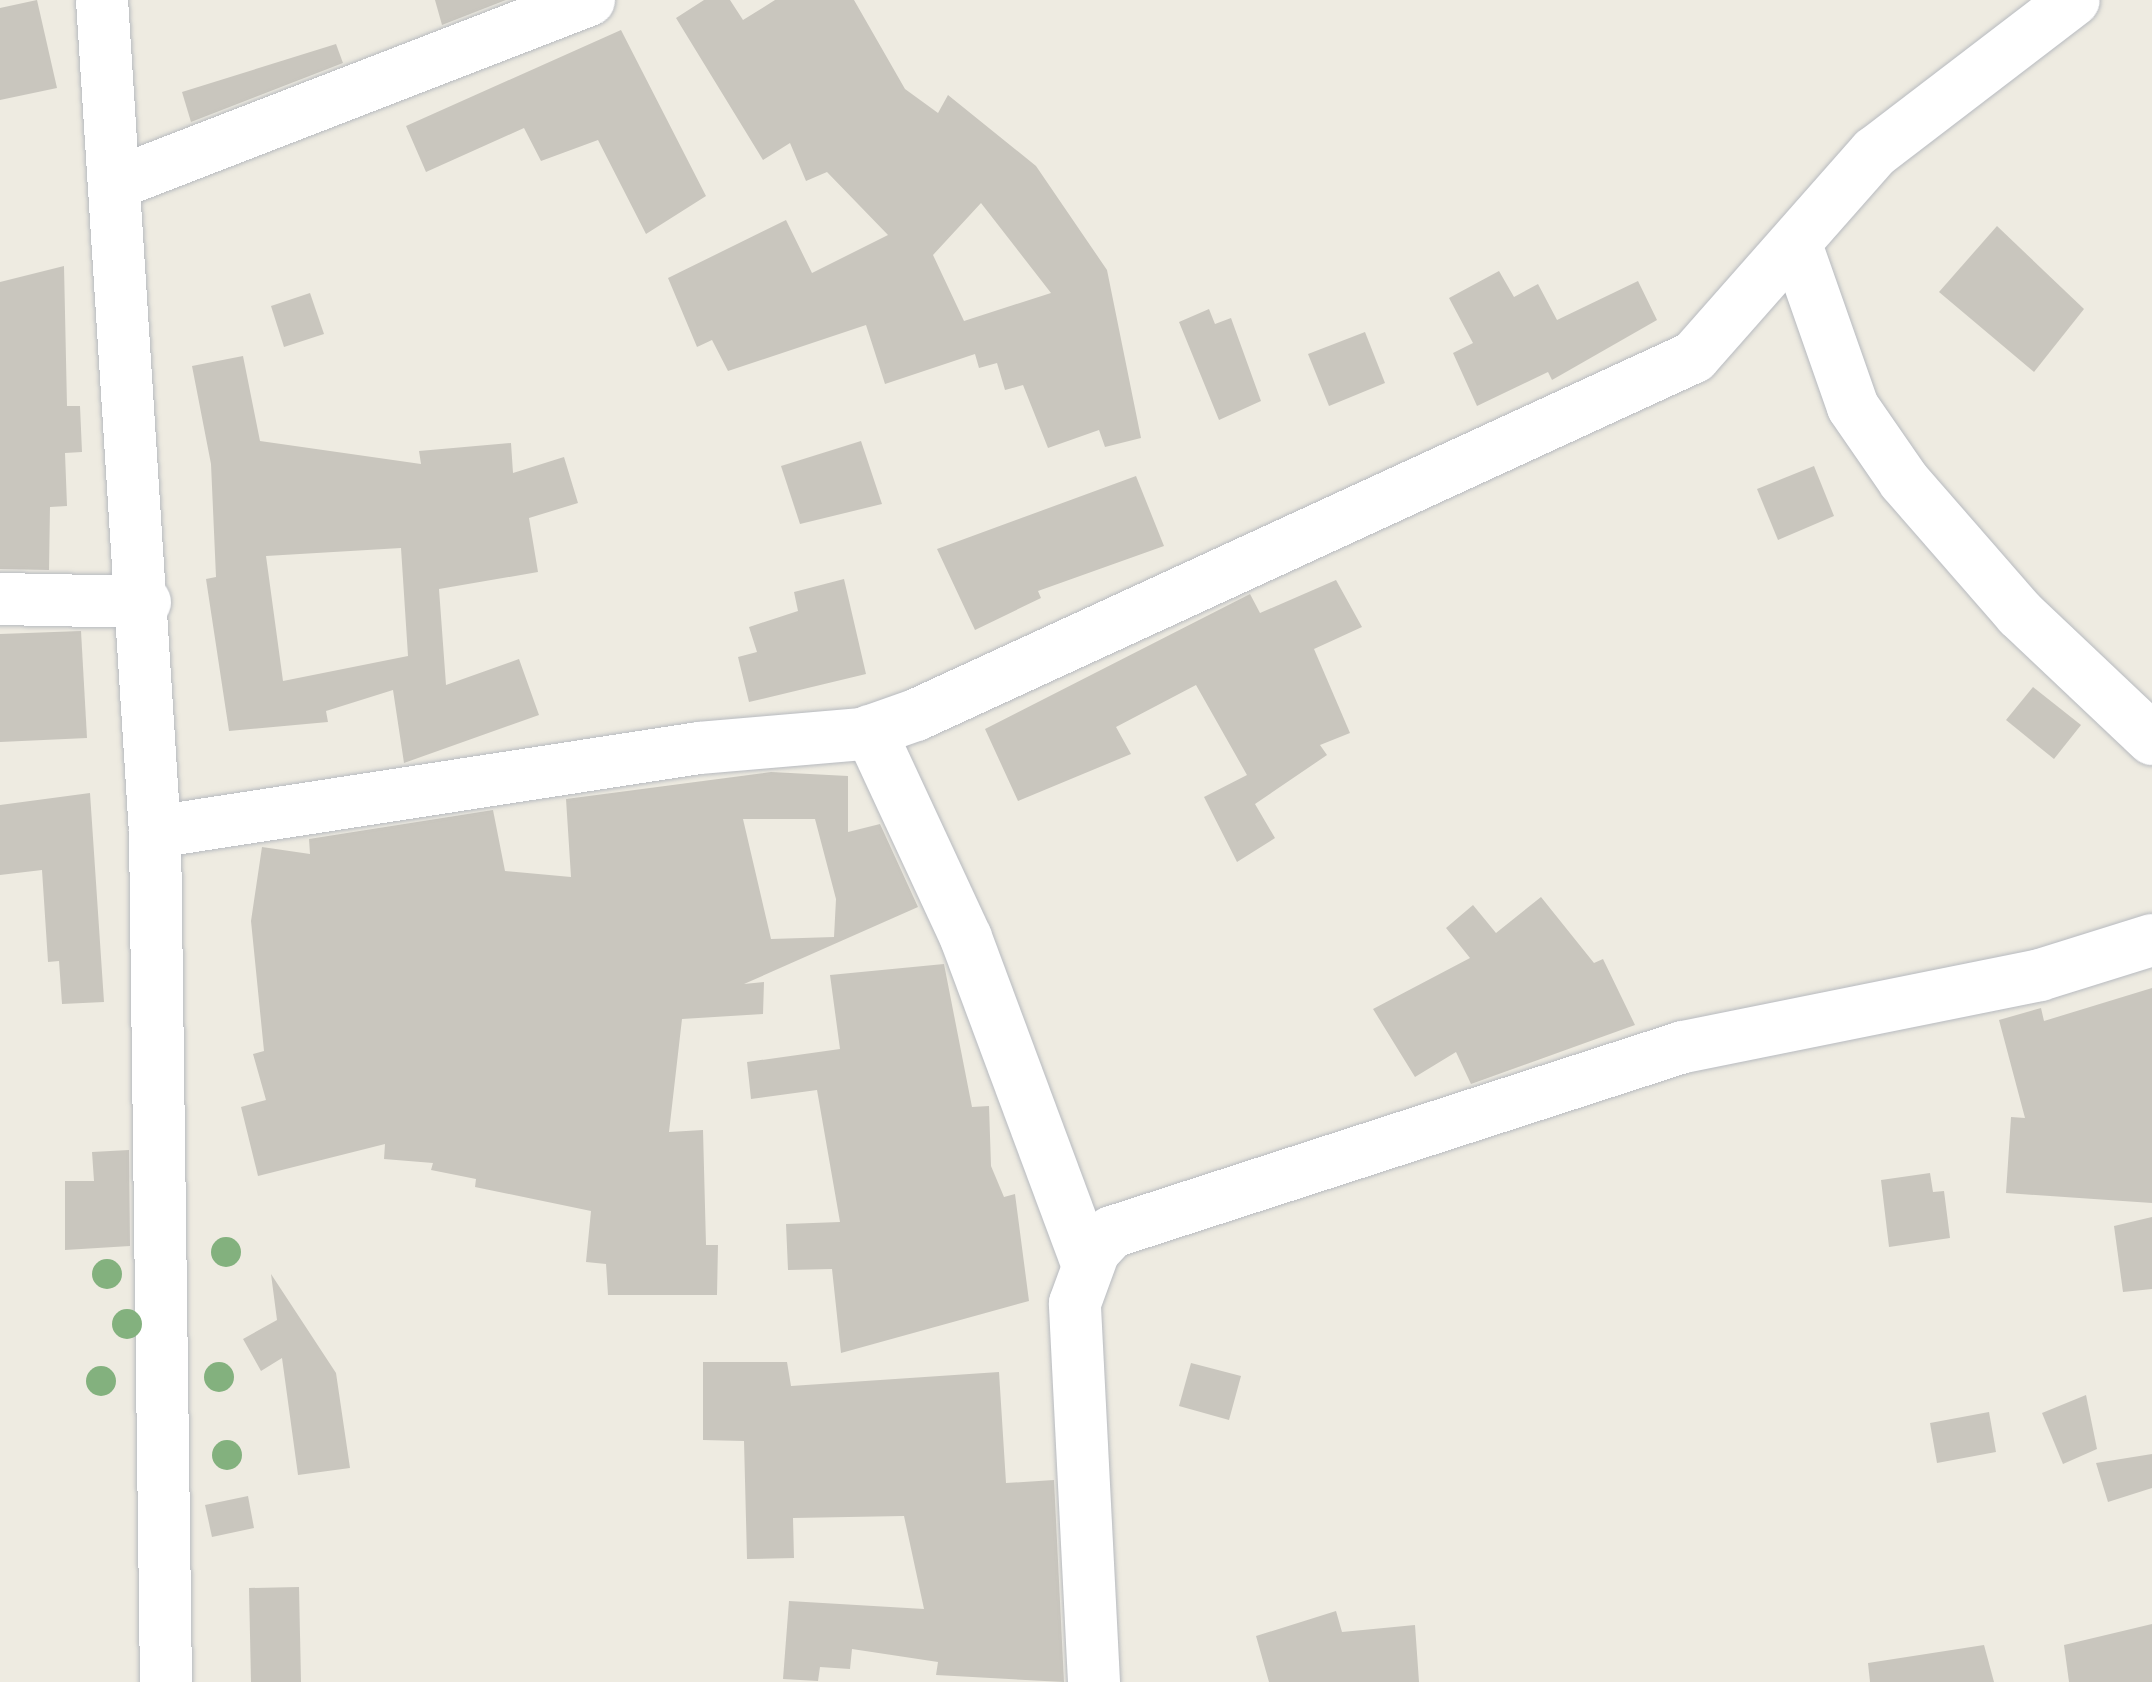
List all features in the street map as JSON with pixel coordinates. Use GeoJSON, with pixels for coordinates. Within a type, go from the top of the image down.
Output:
{"type":"FeatureCollection","features":[{"type":"Feature","properties":{"kind":"street"},"geometry":{"type":"LineString","coordinates":[[102,0],[119,182],[155,832],[166,1682]]}},
{"type":"Feature","properties":{"kind":"street"},"geometry":{"type":"LineString","coordinates":[[119,182],[589,0]]}},
{"type":"Feature","properties":{"kind":"street"},"geometry":{"type":"LineString","coordinates":[[155,832],[699,748],[870,731],[1694,357],[1798,250],[1875,152],[2074,0]]}},
{"type":"Feature","properties":{"kind":"street"},"geometry":{"type":"LineString","coordinates":[[1798,250],[1852,407],[1904,481],[2020,614],[2152,738]]}},
{"type":"Feature","properties":{"kind":"street"},"geometry":{"type":"LineString","coordinates":[[0,599],[144,602]]}},
{"type":"Feature","properties":{"kind":"street"},"geometry":{"type":"LineString","coordinates":[[870,731],[966,938],[1088,1264]]}},
{"type":"Feature","properties":{"kind":"street"},"geometry":{"type":"LineString","coordinates":[[1094,1682],[1075,1303],[1088,1264],[1112,1232],[1684,1047],[2040,975],[2152,940]]}},
{"type":"Feature","properties":{"kind":"building"},"geometry":{"type":"Polygon","coordinates":[[[37,0],[57,88],[0,100],[0,8],[37,0]]]}},
{"type":"Feature","properties":{"kind":"building"},"geometry":{"type":"Polygon","coordinates":[[[435,0],[506,0],[442,25],[435,0]]]}},
{"type":"Feature","properties":{"kind":"building"},"geometry":{"type":"Polygon","coordinates":[[[704,0],[730,0],[743,20],[775,0],[854,0],[905,89],[938,113],[948,95],[1036,166],[1107,270],[1141,438],[1105,447],[1099,430],[1048,448],[1023,385],[1005,390],[997,363],[979,368],[975,354],[885,384],[866,325],[728,371],[712,340],[697,347],[668,278],[786,220],[812,273],[888,235],[827,172],[806,181],[790,143],[763,160],[676,18],[704,0]],[[981,203],[933,255],[964,321],[1051,293],[981,203]]]}},
{"type":"Feature","properties":{"kind":"building"},"geometry":{"type":"Polygon","coordinates":[[[621,30],[706,196],[646,234],[598,140],[541,161],[524,128],[426,172],[406,126],[621,30]]]}},
{"type":"Feature","properties":{"kind":"building"},"geometry":{"type":"Polygon","coordinates":[[[336,44],[343,63],[191,122],[182,92],[336,44]]]}},
{"type":"Feature","properties":{"kind":"building"},"geometry":{"type":"Polygon","coordinates":[[[1997,226],[2084,309],[2034,372],[1939,292],[1997,226]]]}},
{"type":"Feature","properties":{"kind":"building"},"geometry":{"type":"Polygon","coordinates":[[[64,266],[67,406],[80,406],[82,452],[65,453],[67,506],[50,507],[49,570],[0,569],[0,282],[64,266]]]}},
{"type":"Feature","properties":{"kind":"building"},"geometry":{"type":"Polygon","coordinates":[[[1499,271],[1514,297],[1538,284],[1557,320],[1638,281],[1657,320],[1552,380],[1548,372],[1477,406],[1453,353],[1473,343],[1449,298],[1499,271]]]}},
{"type":"Feature","properties":{"kind":"building"},"geometry":{"type":"Polygon","coordinates":[[[310,293],[324,334],[284,347],[271,306],[310,293]]]}},
{"type":"Feature","properties":{"kind":"building"},"geometry":{"type":"Polygon","coordinates":[[[1209,309],[1215,324],[1231,318],[1261,401],[1219,420],[1179,322],[1209,309]]]}},
{"type":"Feature","properties":{"kind":"building"},"geometry":{"type":"Polygon","coordinates":[[[1365,332],[1385,383],[1329,406],[1308,354],[1365,332]]]}},
{"type":"Feature","properties":{"kind":"building"},"geometry":{"type":"Polygon","coordinates":[[[243,356],[260,441],[421,464],[419,451],[511,443],[513,473],[564,457],[578,503],[529,518],[538,572],[439,589],[446,685],[519,659],[539,715],[404,763],[393,690],[326,711],[328,722],[229,731],[206,579],[216,577],[211,464],[192,366],[243,356]],[[401,548],[266,556],[283,681],[408,656],[401,548]]]}},
{"type":"Feature","properties":{"kind":"building"},"geometry":{"type":"Polygon","coordinates":[[[861,441],[882,504],[800,524],[781,466],[861,441]]]}},
{"type":"Feature","properties":{"kind":"building"},"geometry":{"type":"Polygon","coordinates":[[[1814,466],[1834,516],[1778,540],[1757,489],[1814,466]]]}},
{"type":"Feature","properties":{"kind":"building"},"geometry":{"type":"Polygon","coordinates":[[[1136,476],[1164,546],[1038,591],[1041,598],[975,630],[937,549],[1136,476]]]}},
{"type":"Feature","properties":{"kind":"building"},"geometry":{"type":"Polygon","coordinates":[[[844,579],[866,674],[749,702],[738,657],[757,652],[749,627],[798,611],[794,592],[844,579]]]}},
{"type":"Feature","properties":{"kind":"building"},"geometry":{"type":"Polygon","coordinates":[[[1336,580],[1362,627],[1314,649],[1350,733],[1320,745],[1327,755],[1255,804],[1275,838],[1237,862],[1204,797],[1247,775],[1196,685],[1116,727],[1131,754],[1018,801],[985,729],[1250,594],[1260,613],[1336,580]]]}},
{"type":"Feature","properties":{"kind":"building"},"geometry":{"type":"Polygon","coordinates":[[[81,631],[87,738],[0,742],[0,634],[81,631]]]}},
{"type":"Feature","properties":{"kind":"building"},"geometry":{"type":"Polygon","coordinates":[[[2033,687],[2081,725],[2054,759],[2006,720],[2033,687]]]}},
{"type":"Feature","properties":{"kind":"building"},"geometry":{"type":"Polygon","coordinates":[[[771,772],[848,776],[848,832],[880,824],[918,907],[744,984],[764,982],[763,1014],[682,1019],[669,1132],[703,1130],[706,1245],[718,1245],[717,1295],[608,1295],[606,1264],[586,1262],[591,1211],[475,1187],[476,1179],[431,1170],[433,1163],[384,1159],[385,1144],[258,1176],[241,1107],[266,1100],[253,1054],[264,1051],[251,921],[262,847],[310,854],[309,839],[493,810],[505,871],[571,877],[566,799],[771,772]],[[743,819],[771,939],[834,937],[836,899],[815,819],[743,819]]]}},
{"type":"Feature","properties":{"kind":"building"},"geometry":{"type":"Polygon","coordinates":[[[90,793],[104,1002],[62,1004],[59,961],[48,962],[42,870],[0,875],[0,805],[90,793]]]}},
{"type":"Feature","properties":{"kind":"building"},"geometry":{"type":"Polygon","coordinates":[[[1541,897],[1594,963],[1603,959],[1635,1025],[1471,1084],[1456,1052],[1415,1077],[1373,1009],[1470,958],[1446,928],[1473,905],[1496,933],[1541,897]]]}},
{"type":"Feature","properties":{"kind":"building"},"geometry":{"type":"Polygon","coordinates":[[[944,964],[972,1107],[989,1106],[991,1166],[1004,1197],[1015,1194],[1029,1301],[841,1353],[832,1269],[788,1270],[786,1224],[840,1222],[817,1090],[751,1099],[747,1062],[840,1049],[830,975],[944,964]]]}},
{"type":"Feature","properties":{"kind":"building"},"geometry":{"type":"Polygon","coordinates":[[[2152,988],[2152,1203],[2006,1193],[2011,1117],[2025,1118],[1999,1020],[2041,1008],[2044,1021],[2152,988]]]}},
{"type":"Feature","properties":{"kind":"building"},"geometry":{"type":"Polygon","coordinates":[[[129,1150],[130,1246],[65,1250],[65,1181],[94,1181],[92,1152],[129,1150]]]}},
{"type":"Feature","properties":{"kind":"building"},"geometry":{"type":"Polygon","coordinates":[[[1930,1173],[1933,1192],[1944,1191],[1950,1238],[1889,1247],[1881,1180],[1930,1173]]]}},
{"type":"Feature","properties":{"kind":"building"},"geometry":{"type":"Polygon","coordinates":[[[2152,1217],[2152,1289],[2123,1292],[2114,1226],[2152,1217]]]}},
{"type":"Feature","properties":{"kind":"building"},"geometry":{"type":"Polygon","coordinates":[[[271,1274],[336,1373],[350,1468],[298,1475],[282,1358],[261,1371],[243,1339],[277,1320],[271,1274]]]}},
{"type":"Feature","properties":{"kind":"building"},"geometry":{"type":"Polygon","coordinates":[[[703,1362],[787,1362],[791,1386],[999,1372],[1006,1483],[1054,1480],[1064,1682],[936,1675],[938,1662],[852,1649],[850,1669],[820,1667],[818,1681],[783,1679],[789,1601],[924,1609],[904,1516],[793,1518],[794,1558],[747,1559],[744,1441],[703,1440],[703,1362]]]}},
{"type":"Feature","properties":{"kind":"building"},"geometry":{"type":"Polygon","coordinates":[[[1191,1363],[1241,1376],[1229,1420],[1179,1406],[1191,1363]]]}},
{"type":"Feature","properties":{"kind":"building"},"geometry":{"type":"Polygon","coordinates":[[[2086,1395],[2097,1449],[2063,1464],[2042,1413],[2086,1395]]]}},
{"type":"Feature","properties":{"kind":"building"},"geometry":{"type":"Polygon","coordinates":[[[1989,1412],[1996,1452],[1937,1463],[1930,1423],[1989,1412]]]}},
{"type":"Feature","properties":{"kind":"building"},"geometry":{"type":"Polygon","coordinates":[[[2152,1454],[2152,1488],[2108,1502],[2096,1463],[2152,1454]]]}},
{"type":"Feature","properties":{"kind":"building"},"geometry":{"type":"Polygon","coordinates":[[[248,1496],[254,1528],[212,1537],[205,1505],[248,1496]]]}},
{"type":"Feature","properties":{"kind":"building"},"geometry":{"type":"Polygon","coordinates":[[[299,1587],[301,1682],[251,1682],[249,1588],[299,1587]]]}},
{"type":"Feature","properties":{"kind":"building"},"geometry":{"type":"Polygon","coordinates":[[[1336,1611],[1342,1632],[1415,1625],[1419,1682],[1269,1682],[1256,1636],[1336,1611]]]}},
{"type":"Feature","properties":{"kind":"building"},"geometry":{"type":"Polygon","coordinates":[[[2152,1624],[2152,1682],[2069,1682],[2064,1645],[2152,1624]]]}},
{"type":"Feature","properties":{"kind":"building"},"geometry":{"type":"Polygon","coordinates":[[[1984,1645],[1994,1682],[1870,1682],[1868,1663],[1984,1645]]]}}]}
